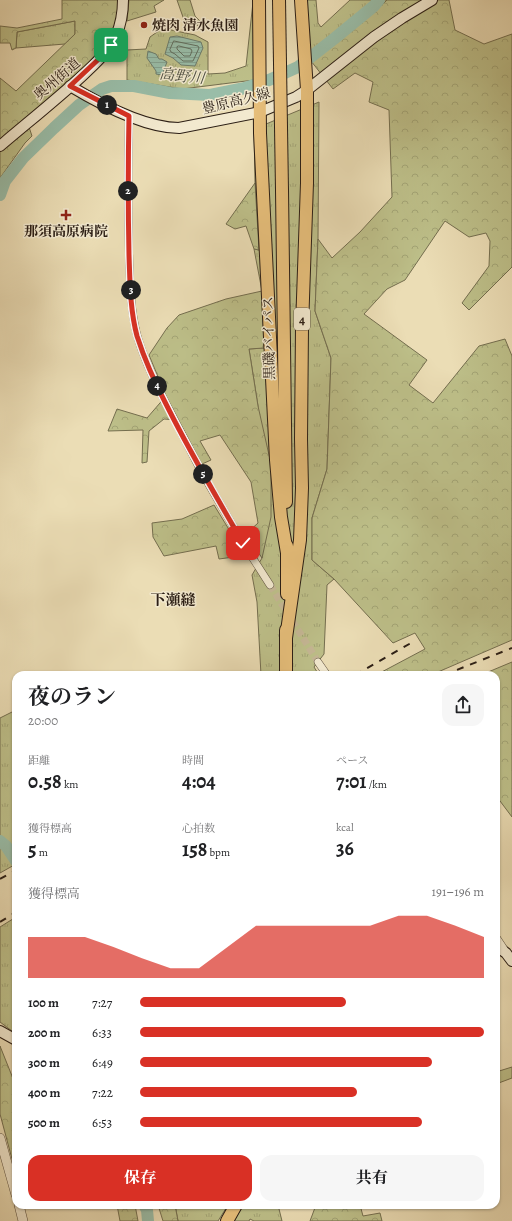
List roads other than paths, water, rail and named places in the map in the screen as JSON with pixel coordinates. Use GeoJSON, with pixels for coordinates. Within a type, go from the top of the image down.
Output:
{"type":"FeatureCollection","features":[{"type":"Feature","properties":{"kind":"highway","name":"4"},"geometry":{"type":"LineString","coordinates":[[259,0],[260,112],[278,485],[281,517],[287,553]]}},
{"type":"Feature","properties":{"kind":"highway","name":"黒磯バイパス"},"geometry":{"type":"LineString","coordinates":[[279,0],[287,553],[286,671]]}},
{"type":"Feature","properties":{"kind":"highway","name":"4"},"geometry":{"type":"LineString","coordinates":[[286,638],[297,567],[302,518],[302,326],[307,183],[307,90],[301,0]]}},
{"type":"Feature","properties":{"kind":"highway"},"geometry":{"type":"LineString","coordinates":[[227,1221],[234,1209]]}},
{"type":"Feature","properties":{"kind":"main road","name":"奥州街道"},"geometry":{"type":"LineString","coordinates":[[0,146],[70,86],[102,56],[116,36],[123,12],[123,0]]}},
{"type":"Feature","properties":{"kind":"main road","name":"豊原高久線"},"geometry":{"type":"LineString","coordinates":[[70,86],[129,116],[169,128],[179,128],[260,112],[307,90],[374,37],[428,1]]}},
{"type":"Feature","properties":{"kind":"main road"},"geometry":{"type":"LineString","coordinates":[[500,949],[509,957]]}},
{"type":"Feature","properties":{"kind":"main road"},"geometry":{"type":"LineString","coordinates":[[0,1031],[12,1038]]}},
{"type":"Feature","properties":{"kind":"street"},"geometry":{"type":"LineString","coordinates":[[129,116],[128,201],[130,271],[132,308],[137,335],[152,374],[197,464],[243,543],[270,585]]}},
{"type":"Feature","properties":{"kind":"street"},"geometry":{"type":"LineString","coordinates":[[318,662],[324,671]]}},
{"type":"Feature","properties":{"kind":"street"},"geometry":{"type":"LineString","coordinates":[[500,943],[509,957]]}},
{"type":"Feature","properties":{"kind":"street"},"geometry":{"type":"LineString","coordinates":[[0,1138],[12,1181]]}},
{"type":"Feature","properties":{"kind":"street"},"geometry":{"type":"LineString","coordinates":[[20,1209],[23,1221]]}},
{"type":"Feature","properties":{"kind":"water"},"geometry":{"type":"Polygon","coordinates":[[[177,36],[201,42],[203,48],[195,66],[181,65],[173,58],[165,54],[170,37],[177,36]]]}},
{"type":"Feature","properties":{"kind":"water"},"geometry":{"type":"Polygon","coordinates":[[[148,51],[156,54],[159,59],[167,62],[162,75],[156,74],[156,71],[147,58],[148,51]]]}},
{"type":"Feature","properties":{"kind":"waterway","name":"高野川"},"geometry":{"type":"LineString","coordinates":[[0,195],[5,181],[23,158],[79,105],[102,89],[111,86],[134,86],[170,93],[210,95],[245,88],[269,80],[298,67],[374,6],[379,0]]}},
{"type":"Feature","properties":{"kind":"waterway","name":"高野川"},"geometry":{"type":"LineString","coordinates":[[0,841],[6,846],[12,855]]}},
{"type":"Feature","properties":{"kind":"waterway","name":"高野川"},"geometry":{"type":"LineString","coordinates":[[146,1209],[148,1221]]}},
{"type":"Feature","properties":{"kind":"tunnel"},"geometry":{"type":"LineString","coordinates":[[270,585],[318,662]]}},
{"type":"Feature","properties":{"kind":"railway"},"geometry":{"type":"LineString","coordinates":[[362,671],[411,643]]}},
{"type":"Feature","properties":{"kind":"railway"},"geometry":{"type":"LineString","coordinates":[[454,671],[512,648]]}},
{"type":"Feature","properties":{"kind":"railway"},"geometry":{"type":"LineString","coordinates":[[0,879],[12,872]]}},
{"type":"Feature","properties":{"kind":"railway"},"geometry":{"type":"LineString","coordinates":[[0,922],[12,914]]}},
{"type":"Feature","properties":{"kind":"place","name":"焼肉 清水魚園"},"geometry":{"type":"Point","coordinates":[144,25]}},
{"type":"Feature","properties":{"kind":"place","name":"那須高原病院"},"geometry":{"type":"Point","coordinates":[66,215]}},
{"type":"Feature","properties":{"kind":"district","name":"下瀬縫"},"geometry":{"type":"Point","coordinates":[173,600]}}]}
